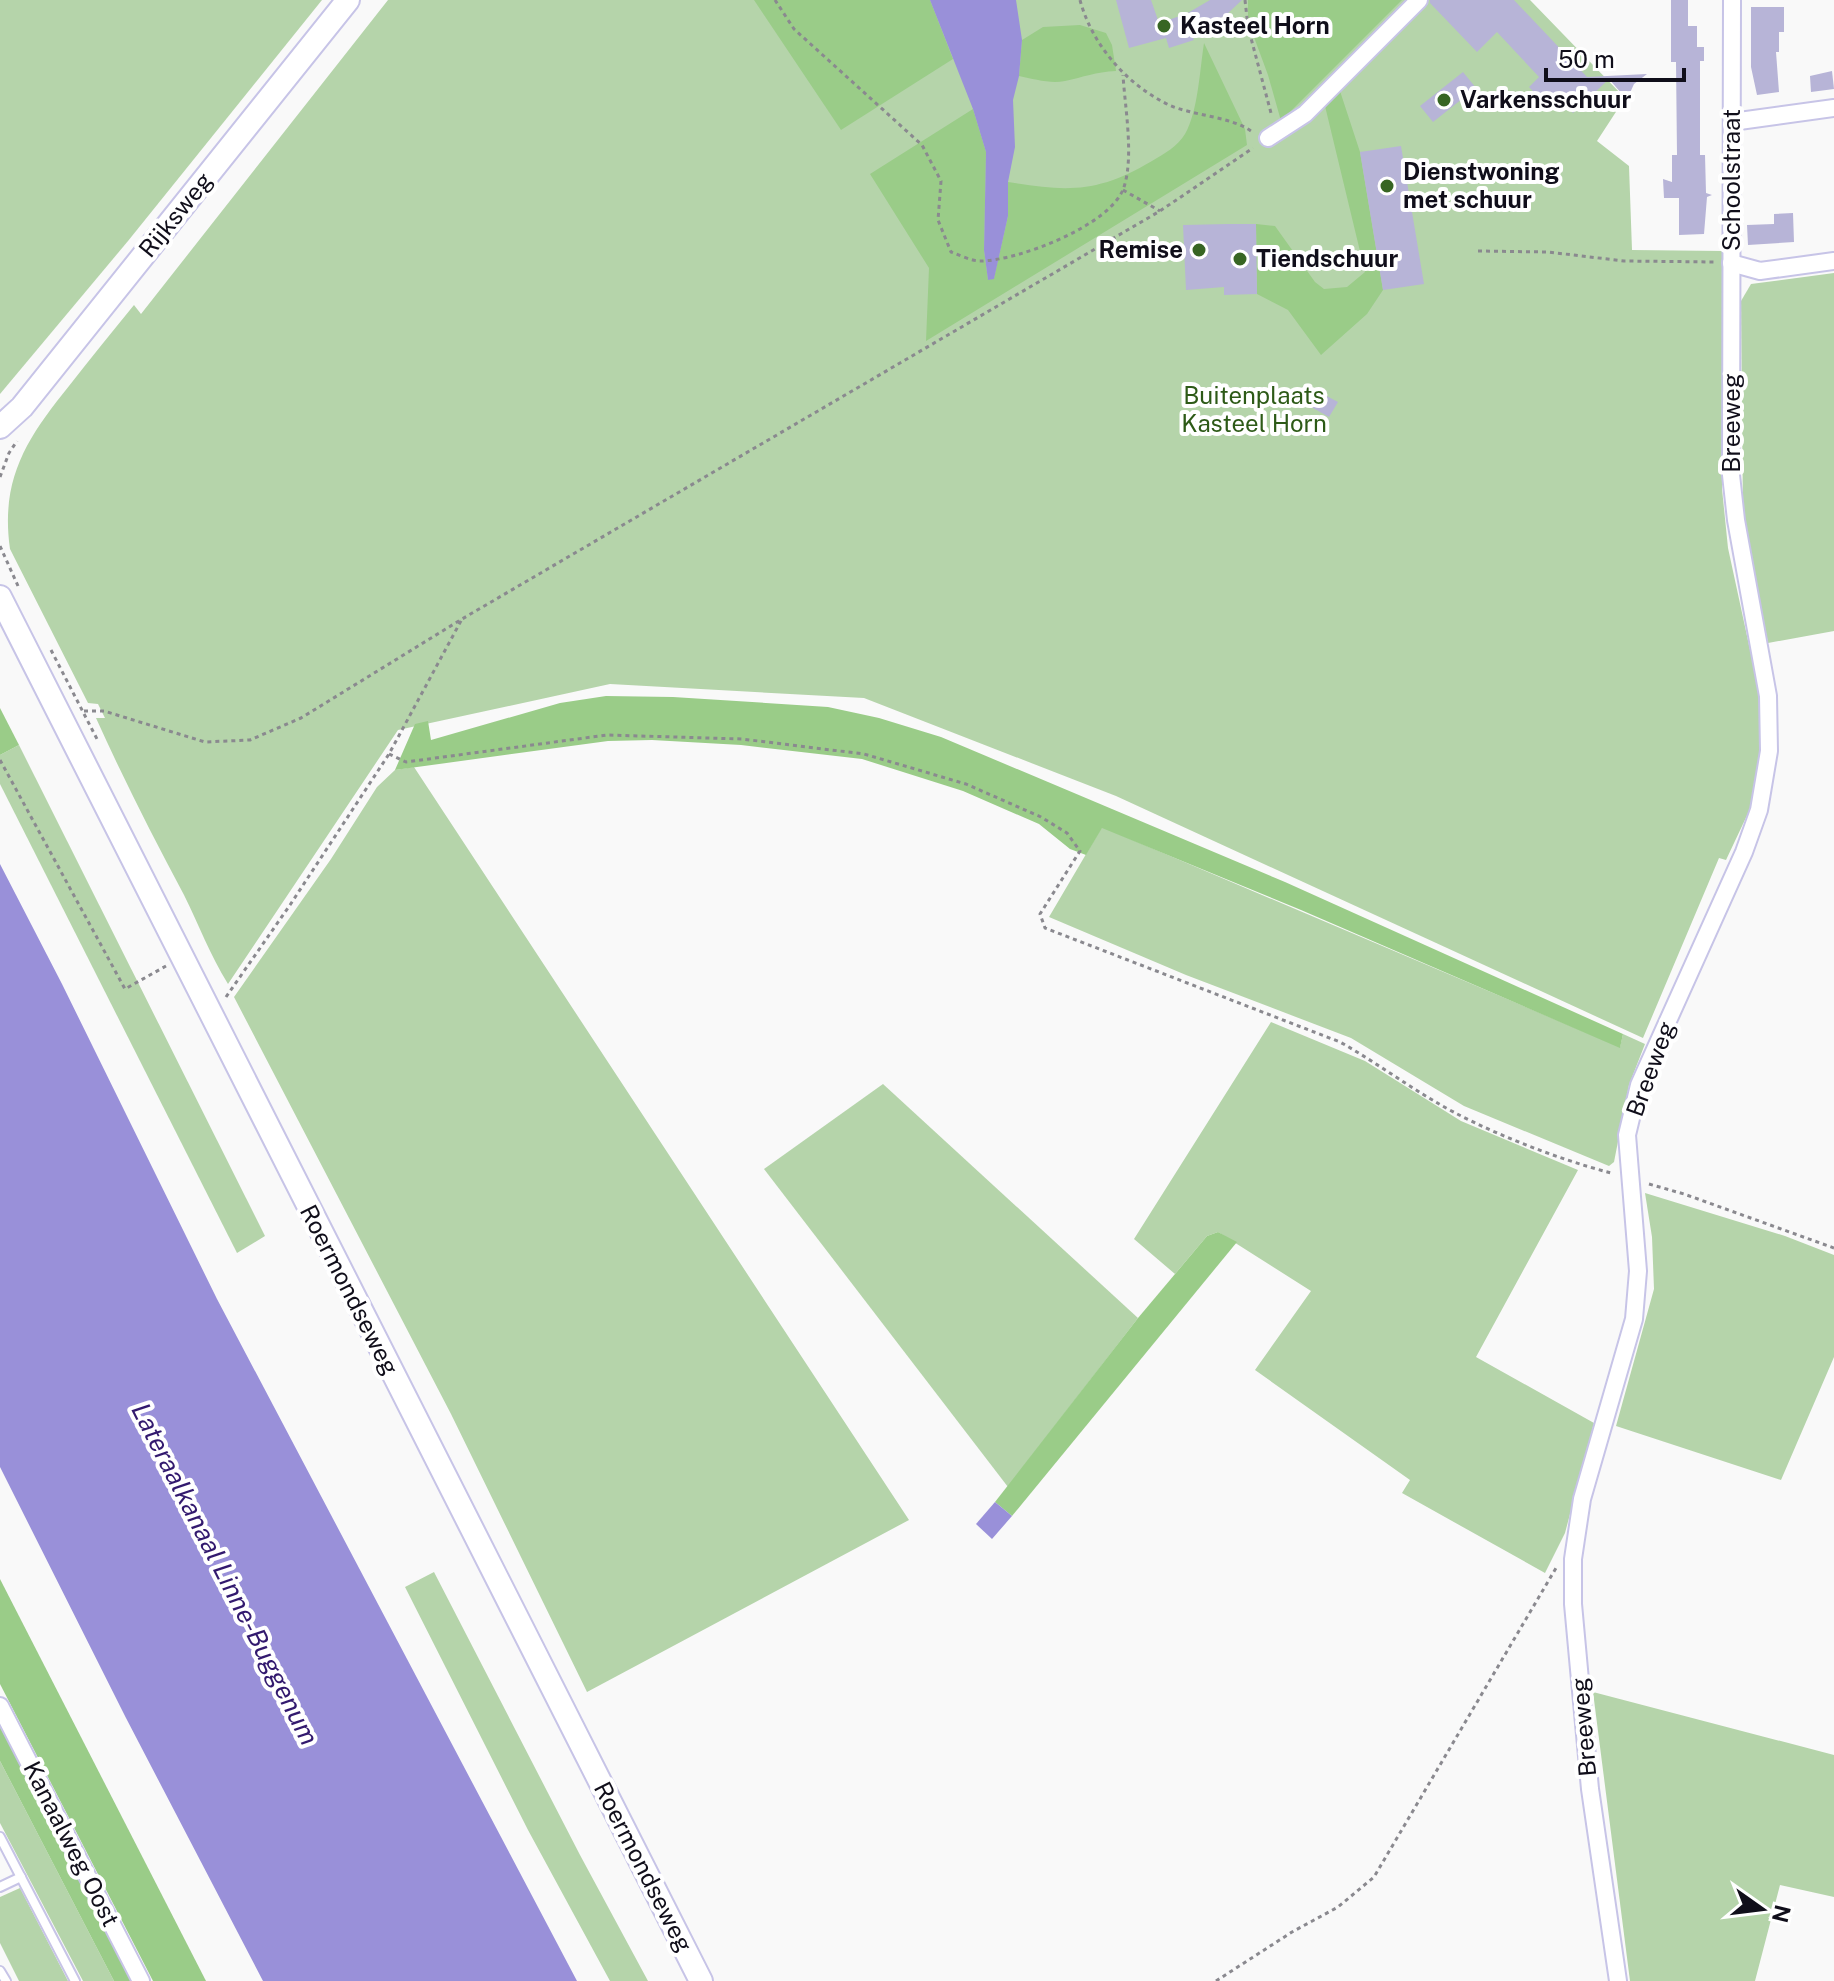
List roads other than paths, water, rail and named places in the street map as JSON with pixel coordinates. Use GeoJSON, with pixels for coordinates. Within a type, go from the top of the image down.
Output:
{"type":"FeatureCollection","features":[{"type":"Feature","properties":{"kind":"main road","name":"Rijksweg"},"geometry":{"type":"LineString","coordinates":[[0,427],[22,407],[348,0]]}},
{"type":"Feature","properties":{"kind":"main road","name":"Roermondseweg"},"geometry":{"type":"LineString","coordinates":[[0,597],[701,1981]]}},
{"type":"Feature","properties":{"kind":"street"},"geometry":{"type":"LineString","coordinates":[[1267,137],[1305,114],[1419,0]]}},
{"type":"Feature","properties":{"kind":"street","name":"Schoolstraat"},"geometry":{"type":"LineString","coordinates":[[1731,263],[1732,0]]}},
{"type":"Feature","properties":{"kind":"street"},"geometry":{"type":"LineString","coordinates":[[1732,122],[1834,108]]}},
{"type":"Feature","properties":{"kind":"street"},"geometry":{"type":"LineString","coordinates":[[1731,263],[1760,271],[1834,261]]}},
{"type":"Feature","properties":{"kind":"street","name":"Breeweg"},"geometry":{"type":"LineString","coordinates":[[1618,1981],[1590,1789],[1573,1604],[1573,1559],[1582,1499],[1634,1319],[1638,1271],[1627,1135],[1639,1085],[1744,852],[1759,810],[1769,751],[1768,696],[1736,520],[1731,475],[1731,263]]}},
{"type":"Feature","properties":{"kind":"street","name":"Kanaalweg Oost"},"geometry":{"type":"LineString","coordinates":[[0,1706],[141,1981]]}},
{"type":"Feature","properties":{"kind":"lane"},"geometry":{"type":"LineString","coordinates":[[0,1837],[75,1981]]}},
{"type":"Feature","properties":{"kind":"lane"},"geometry":{"type":"LineString","coordinates":[[0,1887],[21,1877]]}},
{"type":"Feature","properties":{"kind":"lane"},"geometry":{"type":"LineString","coordinates":[[0,1971],[6,1981]]}},
{"type":"Feature","properties":{"kind":"water"},"geometry":{"type":"Polygon","coordinates":[[[930,0],[1016,0],[1022,40],[1013,100],[1015,147],[1008,182],[1008,216],[994,279],[988,280],[984,250],[986,152],[973,109],[930,0]]]}},
{"type":"Feature","properties":{"kind":"water","name":"Lateraalkanaal Linne-Buggenum"},"geometry":{"type":"Polygon","coordinates":[[[0,864],[217,1299],[577,1981],[263,1981],[126,1718],[0,1467],[0,864]]]}},
{"type":"Feature","properties":{"kind":"water"},"geometry":{"type":"Polygon","coordinates":[[[995,1502],[1012,1516],[992,1539],[976,1524],[995,1502]]]}},
{"type":"Feature","properties":{"kind":"place","name":"Kasteel Horn"},"geometry":{"type":"Point","coordinates":[1164,26]}},
{"type":"Feature","properties":{"kind":"place","name":"Varkensschuur"},"geometry":{"type":"Point","coordinates":[1444,100]}},
{"type":"Feature","properties":{"kind":"place","name":"Dienstwoning met schuur"},"geometry":{"type":"Point","coordinates":[1387,186]}},
{"type":"Feature","properties":{"kind":"place","name":"Remise"},"geometry":{"type":"Point","coordinates":[1199,250]}},
{"type":"Feature","properties":{"kind":"place","name":"Tiendschuur"},"geometry":{"type":"Point","coordinates":[1240,259]}},
{"type":"Feature","properties":{"kind":"park label","name":"Buitenplaats Kasteel Horn"},"geometry":{"type":"Point","coordinates":[1254,410]}}]}
